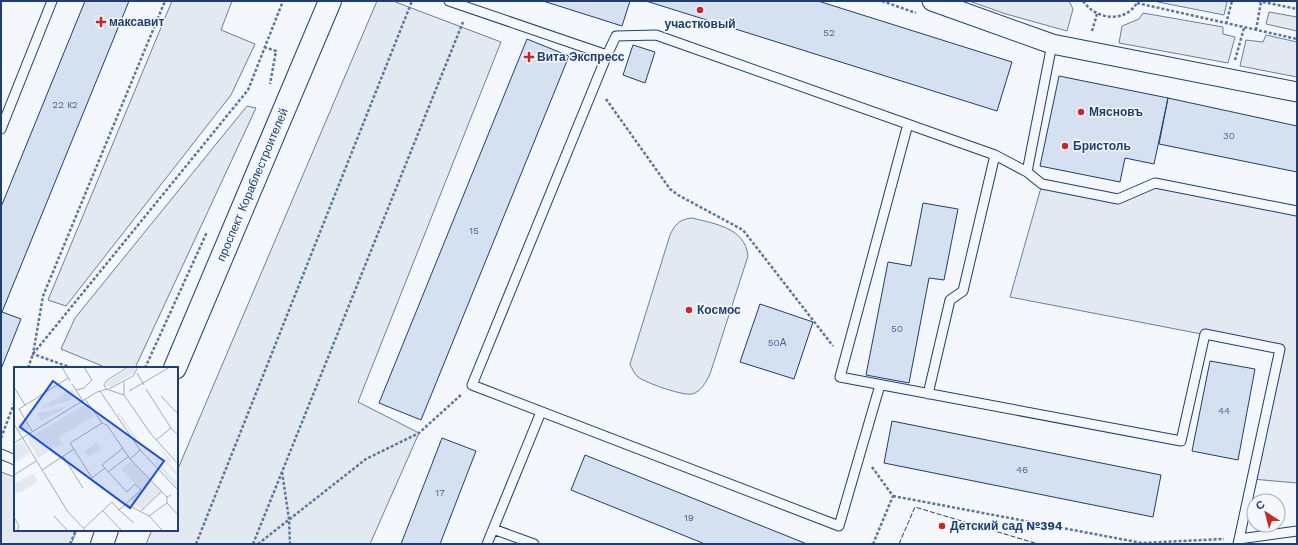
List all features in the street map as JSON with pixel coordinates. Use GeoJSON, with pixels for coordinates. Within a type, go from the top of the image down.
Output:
{"type":"FeatureCollection","features":[{"type":"Feature","properties":{"kind":"street","name":"проспект Кораблестроителей"},"geometry":{"type":"LineString","coordinates":[[175,367],[330,1]]}},
{"type":"Feature","properties":{"kind":"street"},"geometry":{"type":"LineString","coordinates":[[932,1],[1052,44],[1297,92]]}},
{"type":"Feature","properties":{"kind":"street"},"geometry":{"type":"LineString","coordinates":[[102,544],[107,531]]}},
{"type":"Feature","properties":{"kind":"lane"},"geometry":{"type":"LineString","coordinates":[[1,129],[52,1]]}},
{"type":"Feature","properties":{"kind":"lane"},"geometry":{"type":"LineString","coordinates":[[449,1],[607,55]]}},
{"type":"Feature","properties":{"kind":"lane"},"geometry":{"type":"LineString","coordinates":[[880,384],[839,526],[472,385],[616,36],[656,35],[995,155],[1027,172],[1042,184],[1118,199],[1155,183],[1297,211]]}},
{"type":"Feature","properties":{"kind":"lane"},"geometry":{"type":"LineString","coordinates":[[1027,172],[1052,44]]}},
{"type":"Feature","properties":{"kind":"lane"},"geometry":{"type":"LineString","coordinates":[[908,124],[840,377],[1181,441],[1205,334],[1280,349],[1239,541],[1297,531]]}},
{"type":"Feature","properties":{"kind":"lane"},"geometry":{"type":"LineString","coordinates":[[928,394],[950,300],[963,291],[995,155]]}},
{"type":"Feature","properties":{"kind":"lane"},"geometry":{"type":"LineString","coordinates":[[487,544],[541,412]]}},
{"type":"Feature","properties":{"kind":"lane"},"geometry":{"type":"LineString","coordinates":[[1,454],[14,460]]}},
{"type":"Feature","properties":{"kind":"lane"},"geometry":{"type":"LineString","coordinates":[[493,528],[534,544]]}},
{"type":"Feature","properties":{"kind":"path"},"geometry":{"type":"LineString","coordinates":[[28,367],[33,354],[43,296],[166,1]]}},
{"type":"Feature","properties":{"kind":"path"},"geometry":{"type":"LineString","coordinates":[[33,354],[248,90],[283,1]]}},
{"type":"Feature","properties":{"kind":"path"},"geometry":{"type":"LineString","coordinates":[[196,544],[412,1]]}},
{"type":"Feature","properties":{"kind":"path"},"geometry":{"type":"LineString","coordinates":[[1083,1],[1093,12],[1105,17],[1123,15],[1137,2],[1226,24],[1297,38]]}},
{"type":"Feature","properties":{"kind":"path"},"geometry":{"type":"LineString","coordinates":[[1226,24],[1232,1]]}},
{"type":"Feature","properties":{"kind":"path"},"geometry":{"type":"LineString","coordinates":[[1256,30],[1260,1],[1297,9]]}},
{"type":"Feature","properties":{"kind":"path"},"geometry":{"type":"LineString","coordinates":[[253,544],[469,8]]}},
{"type":"Feature","properties":{"kind":"path"},"geometry":{"type":"LineString","coordinates":[[264,47],[276,51],[270,86]]}},
{"type":"Feature","properties":{"kind":"path"},"geometry":{"type":"LineString","coordinates":[[595,85],[670,189],[678,195],[742,230],[844,361]]}},
{"type":"Feature","properties":{"kind":"path"},"geometry":{"type":"LineString","coordinates":[[145,367],[208,231]]}},
{"type":"Feature","properties":{"kind":"path"},"geometry":{"type":"LineString","coordinates":[[33,354],[69,367]]}},
{"type":"Feature","properties":{"kind":"path"},"geometry":{"type":"LineString","coordinates":[[258,544],[366,459],[419,433],[472,385]]}},
{"type":"Feature","properties":{"kind":"path"},"geometry":{"type":"LineString","coordinates":[[1,438],[14,404]]}},
{"type":"Feature","properties":{"kind":"path"},"geometry":{"type":"LineString","coordinates":[[860,452],[893,496],[1142,543],[1239,541]]}},
{"type":"Feature","properties":{"kind":"path"},"geometry":{"type":"LineString","coordinates":[[282,471],[289,519],[290,544]]}},
{"type":"Feature","properties":{"kind":"path"},"geometry":{"type":"LineString","coordinates":[[874,544],[893,496]]}},
{"type":"Feature","properties":{"kind":"path"},"geometry":{"type":"LineString","coordinates":[[70,544],[76,531]]}},
{"type":"Feature","properties":{"kind":"shaded area"},"geometry":{"type":"Polygon","coordinates":[[[172,1],[232,1],[221,30],[255,44],[231,95],[66,306],[48,300],[172,1]]]}},
{"type":"Feature","properties":{"kind":"shaded area"},"geometry":{"type":"Polygon","coordinates":[[[377,1],[393,1],[501,42],[358,402],[419,433],[370,544],[146,544],[152,531],[178,531],[178,469],[377,1]]]}},
{"type":"Feature","properties":{"kind":"shaded area"},"geometry":{"type":"Polygon","coordinates":[[[969,1],[1069,1],[1073,9],[1067,31],[1006,14],[969,1]]]}},
{"type":"Feature","properties":{"kind":"shaded area"},"geometry":{"type":"Polygon","coordinates":[[[1153,1],[1221,1],[1227,2],[1224,15],[1153,1]]]}},
{"type":"Feature","properties":{"kind":"shaded area"},"geometry":{"type":"Polygon","coordinates":[[[1269,12],[1297,17],[1297,31],[1266,24],[1269,12]]]}},
{"type":"Feature","properties":{"kind":"shaded area"},"geometry":{"type":"Polygon","coordinates":[[[1143,13],[1223,27],[1223,34],[1235,37],[1228,63],[1119,43],[1122,26],[1139,19],[1143,13]]]}},
{"type":"Feature","properties":{"kind":"shaded area"},"geometry":{"type":"Polygon","coordinates":[[[1266,35],[1297,42],[1297,77],[1240,66],[1246,40],[1263,42],[1266,35]]]}},
{"type":"Feature","properties":{"kind":"shaded area"},"geometry":{"type":"Polygon","coordinates":[[[247,106],[256,108],[135,367],[105,367],[61,349],[75,318],[247,106]]]}},
{"type":"Feature","properties":{"kind":"shaded area"},"geometry":{"type":"Polygon","coordinates":[[[1155,183],[1297,212],[1297,483],[1252,479],[1279,349],[1010,297],[1042,184],[1118,199],[1155,183]]]}},
{"type":"Feature","properties":{"kind":"shaded area","name":"Космос"},"geometry":{"type":"Polygon","coordinates":[[[692,218],[719,225],[735,233],[746,247],[748,256],[710,374],[701,389],[695,393],[687,394],[642,380],[635,374],[630,364],[670,235],[678,223],[692,218]]]}},
{"type":"Feature","properties":{"kind":"shaded area"},"geometry":{"type":"Polygon","coordinates":[[[1,472],[14,477],[14,531],[77,531],[71,544],[1,544],[1,472]]]}},
{"type":"Feature","properties":{"kind":"building"},"geometry":{"type":"Polygon","coordinates":[[[85,1],[129,1],[2,312],[21,319],[1,369],[1,207],[85,1]]]}},
{"type":"Feature","properties":{"kind":"building"},"geometry":{"type":"Polygon","coordinates":[[[543,1],[630,1],[622,26],[543,1]]]}},
{"type":"Feature","properties":{"kind":"building"},"geometry":{"type":"Polygon","coordinates":[[[646,1],[818,1],[1012,62],[997,111],[646,1]]]}},
{"type":"Feature","properties":{"kind":"building"},"geometry":{"type":"Polygon","coordinates":[[[527,39],[569,56],[421,420],[379,403],[527,39]]]}},
{"type":"Feature","properties":{"kind":"building"},"geometry":{"type":"Polygon","coordinates":[[[633,45],[655,52],[645,83],[623,75],[633,45]]]}},
{"type":"Feature","properties":{"kind":"building"},"geometry":{"type":"Polygon","coordinates":[[[1059,76],[1168,98],[1154,164],[1125,158],[1120,182],[1040,166],[1059,76]]]}},
{"type":"Feature","properties":{"kind":"building"},"geometry":{"type":"Polygon","coordinates":[[[1168,98],[1297,126],[1297,172],[1159,144],[1168,98]]]}},
{"type":"Feature","properties":{"kind":"building"},"geometry":{"type":"Polygon","coordinates":[[[923,203],[958,209],[944,280],[929,278],[909,383],[866,375],[888,262],[911,266],[923,203]]]}},
{"type":"Feature","properties":{"kind":"building"},"geometry":{"type":"Polygon","coordinates":[[[760,304],[813,322],[794,379],[740,362],[760,304]]]}},
{"type":"Feature","properties":{"kind":"building"},"geometry":{"type":"Polygon","coordinates":[[[1210,361],[1255,369],[1238,460],[1192,451],[1210,361]]]}},
{"type":"Feature","properties":{"kind":"building"},"geometry":{"type":"Polygon","coordinates":[[[892,421],[1161,475],[1153,517],[884,463],[892,421]]]}},
{"type":"Feature","properties":{"kind":"building"},"geometry":{"type":"Polygon","coordinates":[[[442,438],[476,451],[440,544],[401,544],[442,438]]]}},
{"type":"Feature","properties":{"kind":"building"},"geometry":{"type":"Polygon","coordinates":[[[585,455],[807,544],[705,544],[571,490],[585,455]]]}},
{"type":"Feature","properties":{"kind":"fence"},"geometry":{"type":"LineString","coordinates":[[899,544],[915,507],[1038,544]]}},
{"type":"Feature","properties":{"kind":"place","name":"участковый"},"geometry":{"type":"Point","coordinates":[700,10]}},
{"type":"Feature","properties":{"kind":"place","name":"максавит"},"geometry":{"type":"Point","coordinates":[101,22]}},
{"type":"Feature","properties":{"kind":"place","name":"Вита Экспресс"},"geometry":{"type":"Point","coordinates":[529,57]}},
{"type":"Feature","properties":{"kind":"place","name":"Мясновъ"},"geometry":{"type":"Point","coordinates":[1081,112]}},
{"type":"Feature","properties":{"kind":"place","name":"Бристоль"},"geometry":{"type":"Point","coordinates":[1065,146]}},
{"type":"Feature","properties":{"kind":"place","name":"Космос"},"geometry":{"type":"Point","coordinates":[689,310]}},
{"type":"Feature","properties":{"kind":"place","name":"Детский сад №394"},"geometry":{"type":"Point","coordinates":[942,526]}}]}
